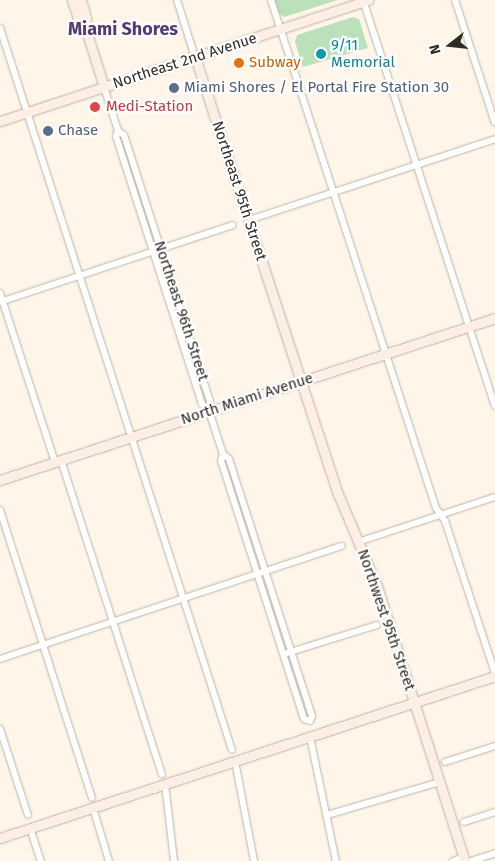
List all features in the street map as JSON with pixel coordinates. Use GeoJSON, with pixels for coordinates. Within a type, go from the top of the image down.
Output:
{"type":"FeatureCollection","features":[{"type":"Feature","properties":{"kind":"main road","name":"Northeast 96th Street"},"geometry":{"type":"LineString","coordinates":[[72,0],[78,19],[85,27]]}},
{"type":"Feature","properties":{"kind":"main road","name":"Northeast 96th Street"},"geometry":{"type":"LineString","coordinates":[[81,0],[86,17],[85,27],[104,87]]}},
{"type":"Feature","properties":{"kind":"main road","name":"Northeast 2nd Avenue"},"geometry":{"type":"LineString","coordinates":[[0,121],[365,1]]}},
{"type":"Feature","properties":{"kind":"main road","name":"Northeast 95th Street"},"geometry":{"type":"LineString","coordinates":[[195,57],[301,381]]}},
{"type":"Feature","properties":{"kind":"main road","name":"North Miami Avenue"},"geometry":{"type":"LineString","coordinates":[[0,480],[495,318]]}},
{"type":"Feature","properties":{"kind":"main road","name":"Northwest 95th Street"},"geometry":{"type":"LineString","coordinates":[[301,381],[341,503],[377,586],[467,860]]}},
{"type":"Feature","properties":{"kind":"main road"},"geometry":{"type":"LineString","coordinates":[[0,838],[92,803],[165,784],[495,675]]}},
{"type":"Feature","properties":{"kind":"street","name":"Northeast 95th Street"},"geometry":{"type":"LineString","coordinates":[[177,0],[195,57]]}},
{"type":"Feature","properties":{"kind":"street"},"geometry":{"type":"LineString","coordinates":[[271,0],[436,508],[441,515],[495,675]]}},
{"type":"Feature","properties":{"kind":"street"},"geometry":{"type":"LineString","coordinates":[[455,0],[495,123]]}},
{"type":"Feature","properties":{"kind":"street"},"geometry":{"type":"LineString","coordinates":[[365,1],[416,166],[495,406]]}},
{"type":"Feature","properties":{"kind":"street"},"geometry":{"type":"LineString","coordinates":[[0,28],[232,750]]}},
{"type":"Feature","properties":{"kind":"street","name":"Northeast 96th Street"},"geometry":{"type":"LineString","coordinates":[[104,87],[118,131],[124,135],[157,250],[210,401],[210,411],[223,454]]}},
{"type":"Feature","properties":{"kind":"street"},"geometry":{"type":"LineString","coordinates":[[248,220],[495,139]]}},
{"type":"Feature","properties":{"kind":"street"},"geometry":{"type":"LineString","coordinates":[[1,301],[233,225]]}},
{"type":"Feature","properties":{"kind":"street"},"geometry":{"type":"LineString","coordinates":[[0,293],[1,301],[58,461],[162,774]]}},
{"type":"Feature","properties":{"kind":"street"},"geometry":{"type":"LineString","coordinates":[[223,454],[229,459],[265,572],[312,716],[310,721],[304,719],[221,461],[223,454]]}},
{"type":"Feature","properties":{"kind":"street"},"geometry":{"type":"LineString","coordinates":[[358,542],[495,497]]}},
{"type":"Feature","properties":{"kind":"street"},"geometry":{"type":"LineString","coordinates":[[0,510],[109,861]]}},
{"type":"Feature","properties":{"kind":"street"},"geometry":{"type":"LineString","coordinates":[[0,659],[342,546]]}},
{"type":"Feature","properties":{"kind":"street"},"geometry":{"type":"LineString","coordinates":[[283,654],[377,625]]}},
{"type":"Feature","properties":{"kind":"street"},"geometry":{"type":"LineString","coordinates":[[0,729],[28,815]]}},
{"type":"Feature","properties":{"kind":"street"},"geometry":{"type":"LineString","coordinates":[[310,737],[336,861]]}},
{"type":"Feature","properties":{"kind":"street"},"geometry":{"type":"LineString","coordinates":[[445,762],[495,746]]}},
{"type":"Feature","properties":{"kind":"street"},"geometry":{"type":"LineString","coordinates":[[235,761],[254,861]]}},
{"type":"Feature","properties":{"kind":"street"},"geometry":{"type":"LineString","coordinates":[[326,815],[440,782]]}},
{"type":"Feature","properties":{"kind":"street"},"geometry":{"type":"LineString","coordinates":[[165,784],[174,861]]}},
{"type":"Feature","properties":{"kind":"street"},"geometry":{"type":"LineString","coordinates":[[464,822],[495,812]]}},
{"type":"Feature","properties":{"kind":"street"},"geometry":{"type":"LineString","coordinates":[[30,828],[41,861]]}},
{"type":"Feature","properties":{"kind":"street"},"geometry":{"type":"LineString","coordinates":[[453,861],[467,860],[495,853]]}},
{"type":"Feature","properties":{"kind":"green space"},"geometry":{"type":"Polygon","coordinates":[[[274,0],[338,0],[284,17],[279,13],[274,0]]]}},
{"type":"Feature","properties":{"kind":"green space"},"geometry":{"type":"Polygon","coordinates":[[[353,17],[359,19],[368,48],[303,67],[295,42],[297,35],[353,17]]]}},
{"type":"Feature","properties":{"kind":"place","name":"9/11 Memorial"},"geometry":{"type":"Point","coordinates":[321,54]}},
{"type":"Feature","properties":{"kind":"place","name":"Subway"},"geometry":{"type":"Point","coordinates":[239,63]}},
{"type":"Feature","properties":{"kind":"place","name":"Miami Shores / El Portal Fire Station 30"},"geometry":{"type":"Point","coordinates":[174,88]}},
{"type":"Feature","properties":{"kind":"place","name":"Medi-Station"},"geometry":{"type":"Point","coordinates":[95,107]}},
{"type":"Feature","properties":{"kind":"place","name":"Chase"},"geometry":{"type":"Point","coordinates":[48,131]}},
{"type":"Feature","properties":{"kind":"district","name":"Miami Shores"},"geometry":{"type":"Point","coordinates":[123,29]}}]}
